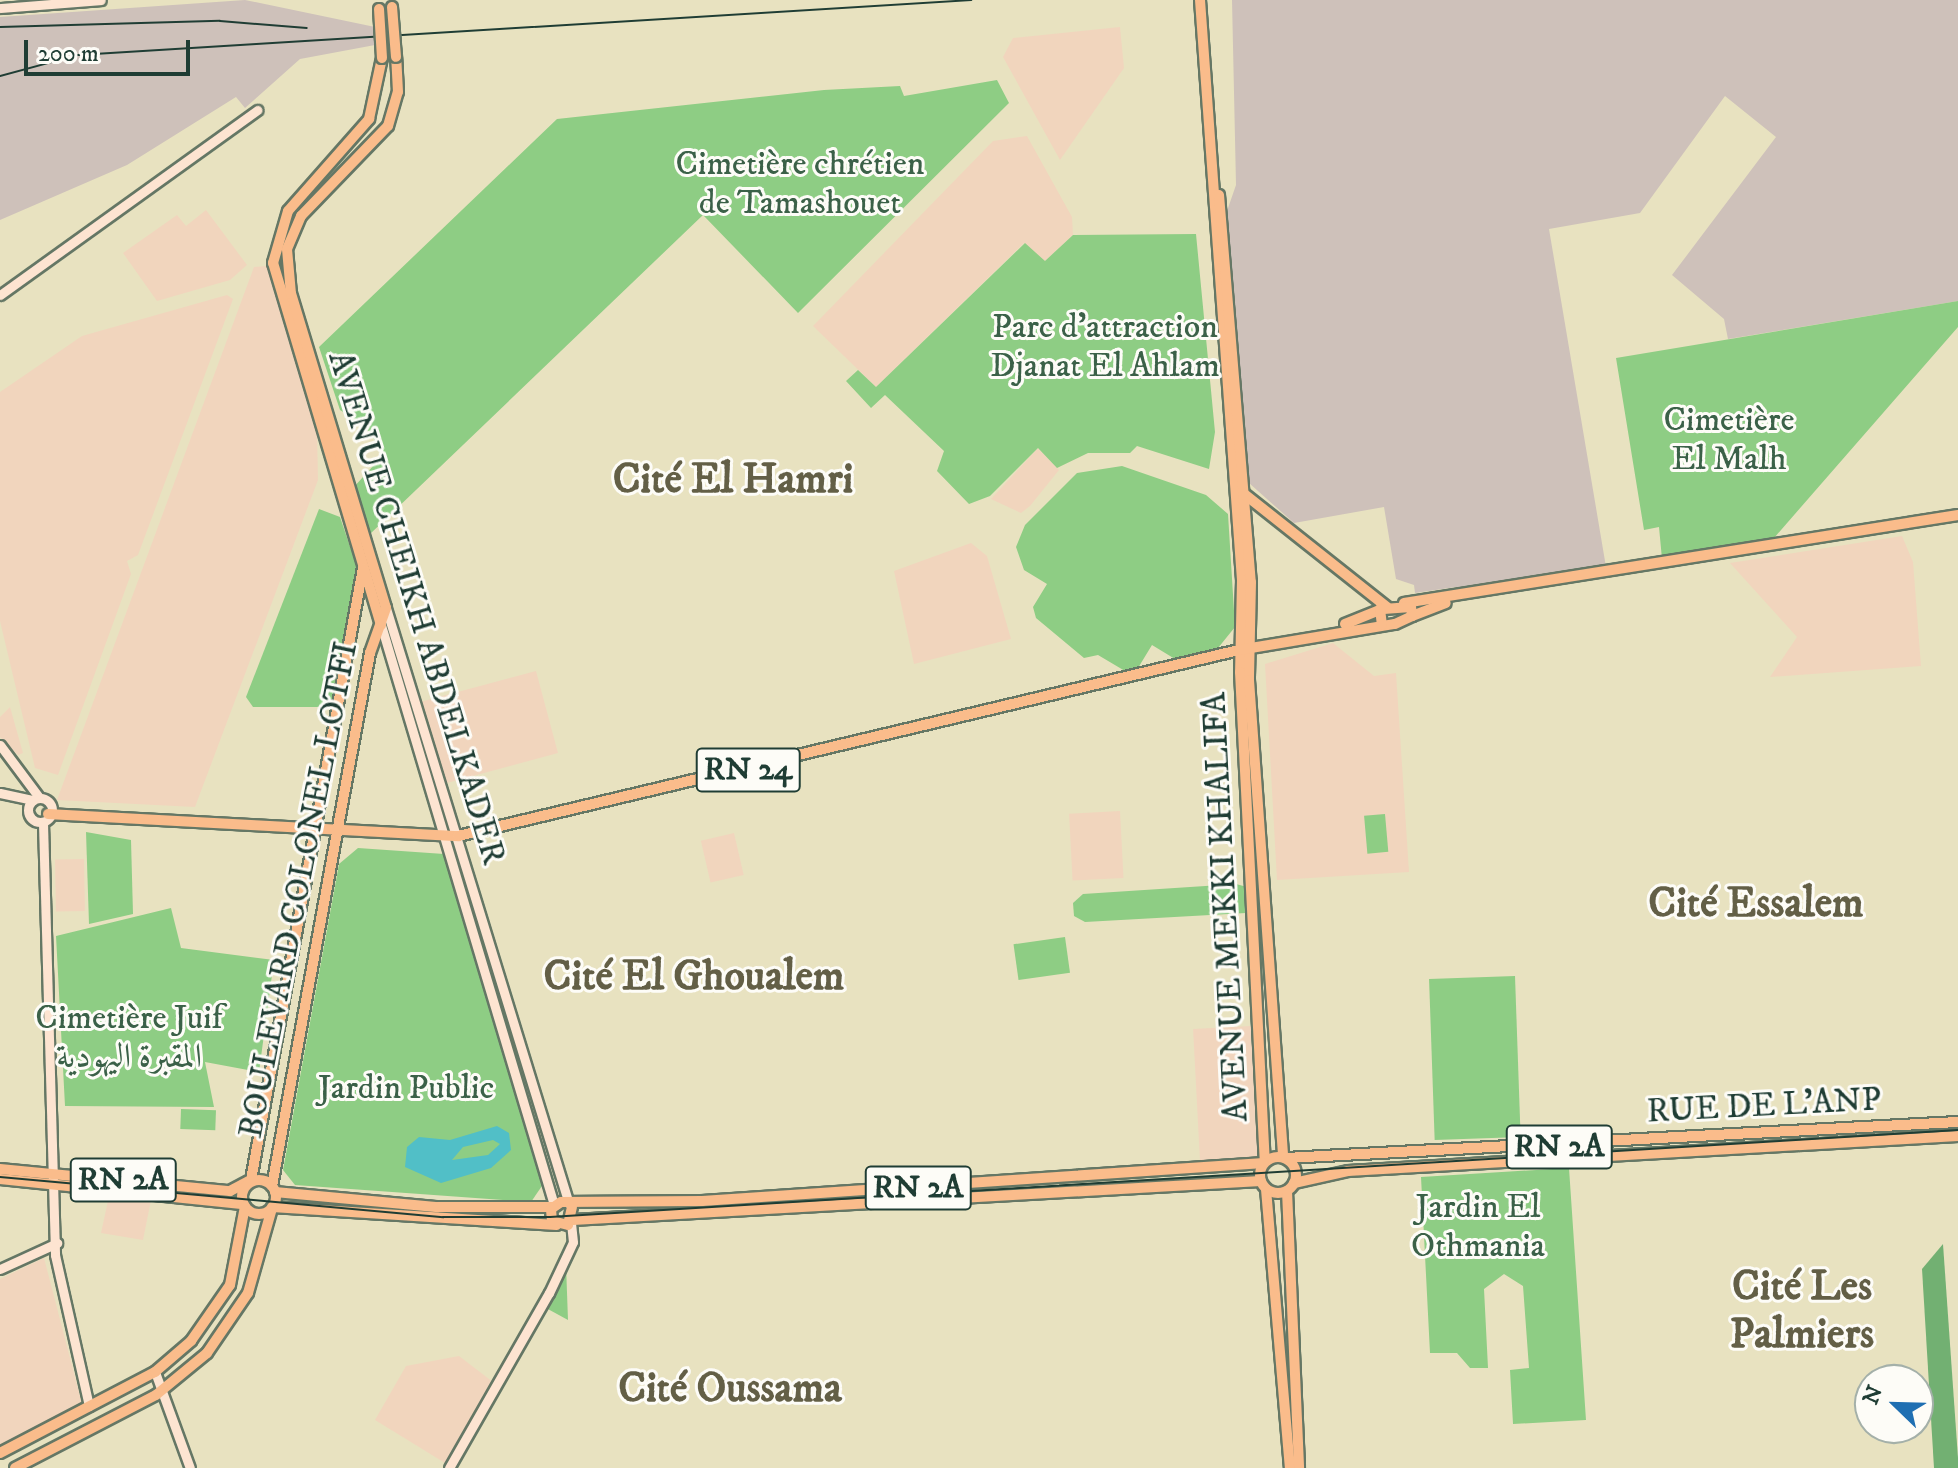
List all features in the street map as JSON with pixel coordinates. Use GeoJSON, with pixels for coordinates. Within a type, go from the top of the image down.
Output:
{"type":"FeatureCollection","features":[{"type":"Feature","properties":{"kind":"main road"},"geometry":{"type":"LineString","coordinates":[[0,8],[101,0]]}},
{"type":"Feature","properties":{"kind":"main road"},"geometry":{"type":"LineString","coordinates":[[1203,0],[1205,26]]}},
{"type":"Feature","properties":{"kind":"main road","name":"AVENUE CHEIKH ABDELKADER"},"geometry":{"type":"LineString","coordinates":[[392,4],[398,92],[388,126],[301,216],[287,249],[291,294],[363,568],[382,616],[452,837],[554,1206]]}},
{"type":"Feature","properties":{"kind":"main road","name":"AVENUE CHEIKH ABDELKADER"},"geometry":{"type":"LineString","coordinates":[[379,5],[382,58],[369,119],[288,211],[274,247],[276,279],[570,1206]]}},
{"type":"Feature","properties":{"kind":"main road","name":"AVENUE MEKKI KHALIFA"},"geometry":{"type":"LineString","coordinates":[[1205,26],[1243,493],[1253,647],[1251,712],[1284,1158],[1290,1187]]}},
{"type":"Feature","properties":{"kind":"main road","name":"AVENUE MEKKI KHALIFA"},"geometry":{"type":"LineString","coordinates":[[1205,26],[1242,580],[1239,650],[1264,1185]]}},
{"type":"Feature","properties":{"kind":"main road"},"geometry":{"type":"LineString","coordinates":[[0,295],[257,110]]}},
{"type":"Feature","properties":{"kind":"main road"},"geometry":{"type":"LineString","coordinates":[[1243,493],[1383,608],[1384,625]]}},
{"type":"Feature","properties":{"kind":"main road"},"geometry":{"type":"LineString","coordinates":[[1301,637],[1404,603],[1459,598],[1958,515]]}},
{"type":"Feature","properties":{"kind":"main road","name":"BOULEVARD COLONEL LOTFI"},"geometry":{"type":"LineString","coordinates":[[245,1188],[256,1168],[363,568]]}},
{"type":"Feature","properties":{"kind":"main road"},"geometry":{"type":"LineString","coordinates":[[1239,650],[1384,625],[1459,598]]}},
{"type":"Feature","properties":{"kind":"main road"},"geometry":{"type":"LineString","coordinates":[[1404,603],[1412,616]]}},
{"type":"Feature","properties":{"kind":"main road"},"geometry":{"type":"LineString","coordinates":[[355,618],[366,608],[382,616]]}},
{"type":"Feature","properties":{"kind":"main road","name":"BOULEVARD COLONEL LOTFI"},"geometry":{"type":"LineString","coordinates":[[274,1189],[337,830],[382,616]]}},
{"type":"Feature","properties":{"kind":"main road","name":"RN 24"},"geometry":{"type":"LineString","coordinates":[[45,819],[452,837],[1038,703],[1239,650]]}},
{"type":"Feature","properties":{"kind":"main road"},"geometry":{"type":"LineString","coordinates":[[0,745],[36,798]]}},
{"type":"Feature","properties":{"kind":"main road"},"geometry":{"type":"LineString","coordinates":[[0,793],[49,799],[45,819],[57,1244],[63,1294],[93,1404]]}},
{"type":"Feature","properties":{"kind":"main road"},"geometry":{"type":"LineString","coordinates":[[36,798],[30,819],[45,819]]}},
{"type":"Feature","properties":{"kind":"main road"},"geometry":{"type":"LineString","coordinates":[[285,1004],[305,1008]]}},
{"type":"Feature","properties":{"kind":"main road"},"geometry":{"type":"LineString","coordinates":[[282,1023],[301,1027]]}},
{"type":"Feature","properties":{"kind":"main road","name":"RUE DE L'ANP"},"geometry":{"type":"LineString","coordinates":[[1264,1162],[1284,1158],[1958,1122]]}},
{"type":"Feature","properties":{"kind":"main road","name":"RUE DE L'ANP"},"geometry":{"type":"LineString","coordinates":[[1264,1185],[1290,1187],[1359,1171],[1958,1136]]}},
{"type":"Feature","properties":{"kind":"main road","name":"RN 2A"},"geometry":{"type":"LineString","coordinates":[[570,1206],[1264,1162]]}},
{"type":"Feature","properties":{"kind":"main road","name":"RN 2A"},"geometry":{"type":"LineString","coordinates":[[0,1169],[244,1205]]}},
{"type":"Feature","properties":{"kind":"main road","name":"RN 2A"},"geometry":{"type":"LineString","coordinates":[[0,1179],[245,1188]]}},
{"type":"Feature","properties":{"kind":"main road"},"geometry":{"type":"LineString","coordinates":[[0,1453],[155,1372],[201,1332],[225,1294],[244,1238],[245,1188],[256,1181],[274,1189],[438,1207],[570,1206],[573,1242],[538,1315],[449,1468]]}},
{"type":"Feature","properties":{"kind":"main road"},"geometry":{"type":"LineString","coordinates":[[1264,1185],[1290,1468]]}},
{"type":"Feature","properties":{"kind":"main road","name":"RN 2A"},"geometry":{"type":"LineString","coordinates":[[572,1222],[1264,1185]]}},
{"type":"Feature","properties":{"kind":"main road"},"geometry":{"type":"LineString","coordinates":[[1290,1187],[1299,1468]]}},
{"type":"Feature","properties":{"kind":"main road"},"geometry":{"type":"LineString","coordinates":[[15,1468],[162,1395],[215,1345],[239,1310],[272,1208],[274,1189]]}},
{"type":"Feature","properties":{"kind":"main road"},"geometry":{"type":"LineString","coordinates":[[244,1205],[260,1214],[272,1208],[556,1225],[572,1222]]}},
{"type":"Feature","properties":{"kind":"main road"},"geometry":{"type":"LineString","coordinates":[[554,1206],[556,1225]]}},
{"type":"Feature","properties":{"kind":"main road"},"geometry":{"type":"LineString","coordinates":[[0,1269],[57,1244]]}},
{"type":"Feature","properties":{"kind":"main road"},"geometry":{"type":"LineString","coordinates":[[155,1372],[190,1468]]}},
{"type":"Feature","properties":{"kind":"main road"},"geometry":{"type":"LineString","coordinates":[[55,1425],[57,1446]]}},
{"type":"Feature","properties":{"kind":"main road"},"geometry":{"type":"LineString","coordinates":[[43,1431],[57,1446]]}},
{"type":"Feature","properties":{"kind":"shaded area"},"geometry":{"type":"Polygon","coordinates":[[[245,0],[375,27],[375,45],[300,59],[245,108],[236,97],[127,165],[0,220],[0,17],[245,0]]]}},
{"type":"Feature","properties":{"kind":"shaded area"},"geometry":{"type":"Polygon","coordinates":[[[1232,0],[1958,0],[1958,301],[1728,339],[1724,319],[1672,275],[1776,137],[1725,96],[1640,213],[1549,229],[1606,567],[1459,593],[1456,587],[1415,593],[1414,585],[1396,579],[1384,507],[1294,523],[1249,483],[1227,211],[1236,185],[1232,0]]]}},
{"type":"Feature","properties":{"kind":"shaded area"},"geometry":{"type":"Polygon","coordinates":[[[1120,27],[1124,68],[1060,160],[1003,57],[1013,38],[1120,27]]]}},
{"type":"Feature","properties":{"kind":"shaded area"},"geometry":{"type":"Polygon","coordinates":[[[1027,136],[1072,217],[1073,235],[1045,261],[1024,243],[876,387],[813,326],[993,141],[1027,136]]]}},
{"type":"Feature","properties":{"kind":"shaded area"},"geometry":{"type":"Polygon","coordinates":[[[206,210],[247,265],[230,280],[157,301],[123,253],[177,215],[186,226],[206,210]]]}},
{"type":"Feature","properties":{"kind":"shaded area"},"geometry":{"type":"Polygon","coordinates":[[[267,266],[317,432],[318,480],[195,807],[57,800],[254,267],[267,266]]]}},
{"type":"Feature","properties":{"kind":"shaded area"},"geometry":{"type":"Polygon","coordinates":[[[227,295],[233,299],[138,555],[127,561],[131,574],[58,775],[35,768],[0,621],[0,392],[82,336],[227,295]]]}},
{"type":"Feature","properties":{"kind":"shaded area"},"geometry":{"type":"Polygon","coordinates":[[[1038,448],[1059,470],[1030,506],[1021,513],[991,499],[1038,448]]]}},
{"type":"Feature","properties":{"kind":"shaded area"},"geometry":{"type":"Polygon","coordinates":[[[1902,536],[1913,562],[1921,666],[1770,677],[1797,637],[1730,563],[1902,536]]]}},
{"type":"Feature","properties":{"kind":"shaded area"},"geometry":{"type":"Polygon","coordinates":[[[971,543],[987,556],[1011,639],[914,664],[894,571],[971,543]]]}},
{"type":"Feature","properties":{"kind":"shaded area"},"geometry":{"type":"Polygon","coordinates":[[[1333,643],[1374,676],[1396,673],[1409,872],[1277,880],[1265,664],[1333,643]]]}},
{"type":"Feature","properties":{"kind":"shaded area"},"geometry":{"type":"Polygon","coordinates":[[[536,671],[558,753],[444,784],[422,702],[536,671]]]}},
{"type":"Feature","properties":{"kind":"shaded area"},"geometry":{"type":"Polygon","coordinates":[[[10,707],[23,753],[18,755],[0,737],[0,717],[10,707]]]}},
{"type":"Feature","properties":{"kind":"shaded area"},"geometry":{"type":"Polygon","coordinates":[[[1120,811],[1124,878],[1073,881],[1069,814],[1120,811]]]}},
{"type":"Feature","properties":{"kind":"shaded area"},"geometry":{"type":"Polygon","coordinates":[[[734,833],[744,875],[711,883],[701,841],[734,833]]]}},
{"type":"Feature","properties":{"kind":"shaded area"},"geometry":{"type":"Polygon","coordinates":[[[84,859],[85,911],[56,911],[55,860],[84,859]]]}},
{"type":"Feature","properties":{"kind":"shaded area"},"geometry":{"type":"Polygon","coordinates":[[[1251,1026],[1258,1158],[1200,1161],[1193,1029],[1251,1026]]]}},
{"type":"Feature","properties":{"kind":"shaded area"},"geometry":{"type":"Polygon","coordinates":[[[109,1196],[151,1200],[143,1240],[101,1233],[109,1196]]]}},
{"type":"Feature","properties":{"kind":"shaded area"},"geometry":{"type":"Polygon","coordinates":[[[44,1258],[82,1404],[0,1447],[0,1279],[44,1258]]]}},
{"type":"Feature","properties":{"kind":"shaded area"},"geometry":{"type":"Polygon","coordinates":[[[459,1356],[493,1382],[445,1463],[375,1420],[406,1366],[459,1356]]]}},
{"type":"Feature","properties":{"kind":"green space","name":"Cimetière chrétien de Tamashouet"},"geometry":{"type":"Polygon","coordinates":[[[997,80],[1009,103],[798,313],[703,215],[369,535],[353,488],[384,454],[364,425],[340,410],[319,347],[557,119],[824,90],[900,86],[904,96],[997,80]]]}},
{"type":"Feature","properties":{"kind":"green space","name":"Parc d'attraction Djanat El Ahlam"},"geometry":{"type":"Polygon","coordinates":[[[1196,234],[1215,432],[1209,469],[1137,446],[1130,453],[1088,453],[1057,468],[1038,448],[990,496],[969,504],[937,471],[944,451],[885,395],[871,408],[846,381],[858,370],[876,387],[1025,243],[1045,261],[1073,235],[1196,234]]]}},
{"type":"Feature","properties":{"kind":"green space","name":"Cimetière El Malh"},"geometry":{"type":"Polygon","coordinates":[[[1958,301],[1958,327],[1774,538],[1662,559],[1659,527],[1644,530],[1616,358],[1958,301]]]}},
{"type":"Feature","properties":{"kind":"green space"},"geometry":{"type":"Polygon","coordinates":[[[1122,466],[1206,495],[1228,514],[1235,627],[1218,648],[1175,659],[1152,645],[1138,668],[1125,671],[1098,655],[1084,658],[1036,618],[1033,607],[1047,584],[1024,570],[1016,547],[1025,525],[1077,473],[1122,466]]]}},
{"type":"Feature","properties":{"kind":"green space"},"geometry":{"type":"Polygon","coordinates":[[[319,509],[340,517],[359,573],[334,707],[253,707],[246,697],[319,509]]]}},
{"type":"Feature","properties":{"kind":"green space"},"geometry":{"type":"Polygon","coordinates":[[[1385,814],[1388,852],[1367,854],[1364,816],[1385,814]]]}},
{"type":"Feature","properties":{"kind":"green space"},"geometry":{"type":"Polygon","coordinates":[[[86,832],[131,840],[133,914],[89,924],[86,832]]]}},
{"type":"Feature","properties":{"kind":"green space","name":"Jardin Public"},"geometry":{"type":"Polygon","coordinates":[[[358,848],[444,854],[546,1180],[531,1202],[295,1185],[283,1170],[339,864],[358,848]]]}},
{"type":"Feature","properties":{"kind":"green space"},"geometry":{"type":"Polygon","coordinates":[[[1236,884],[1247,887],[1246,913],[1085,922],[1074,916],[1073,903],[1083,894],[1236,884]]]}},
{"type":"Feature","properties":{"kind":"green space","name":"Cimetière Juif المقبرة اليهودية"},"geometry":{"type":"Polygon","coordinates":[[[171,908],[181,948],[274,960],[259,1072],[205,1062],[214,1107],[65,1106],[56,936],[171,908]]]}},
{"type":"Feature","properties":{"kind":"green space"},"geometry":{"type":"Polygon","coordinates":[[[1065,937],[1070,973],[1019,980],[1014,944],[1065,937]]]}},
{"type":"Feature","properties":{"kind":"green space"},"geometry":{"type":"Polygon","coordinates":[[[1515,976],[1521,1137],[1435,1140],[1429,979],[1515,976]]]}},
{"type":"Feature","properties":{"kind":"green space"},"geometry":{"type":"Polygon","coordinates":[[[181,1109],[216,1110],[215,1130],[180,1129],[181,1109]]]}},
{"type":"Feature","properties":{"kind":"green space","name":"Jardin El Othmania"},"geometry":{"type":"Polygon","coordinates":[[[1569,1168],[1586,1420],[1513,1424],[1510,1370],[1529,1368],[1523,1286],[1504,1274],[1484,1289],[1488,1368],[1470,1368],[1457,1353],[1430,1353],[1421,1177],[1569,1168]]]}},
{"type":"Feature","properties":{"kind":"green space"},"geometry":{"type":"Polygon","coordinates":[[[1943,1244],[1958,1468],[1934,1468],[1934,1364],[1928,1364],[1922,1269],[1943,1244]]]}},
{"type":"Feature","properties":{"kind":"green space"},"geometry":{"type":"Polygon","coordinates":[[[566,1265],[568,1320],[546,1308],[566,1265]]]}},
{"type":"Feature","properties":{"kind":"water"},"geometry":{"type":"Polygon","coordinates":[[[497,1126],[509,1133],[511,1150],[491,1168],[441,1183],[405,1167],[407,1147],[419,1137],[450,1140],[497,1126]],[[493,1140],[463,1147],[452,1160],[488,1155],[500,1144],[493,1140]]]}},
{"type":"Feature","properties":{"kind":"tram line"},"geometry":{"type":"LineString","coordinates":[[0,1177],[443,1217],[550,1217],[1958,1130]]}},
{"type":"Feature","properties":{"kind":"railway"},"geometry":{"type":"LineString","coordinates":[[0,76],[78,55],[971,0]]}},
{"type":"Feature","properties":{"kind":"railway"},"geometry":{"type":"LineString","coordinates":[[0,27],[220,21],[307,28]]}},
{"type":"Feature","properties":{"kind":"district","name":"Cité El Hamri"},"geometry":{"type":"Point","coordinates":[733,480]}},
{"type":"Feature","properties":{"kind":"district","name":"Cité Essalem"},"geometry":{"type":"Point","coordinates":[1756,904]}},
{"type":"Feature","properties":{"kind":"district","name":"Cité El Ghoualem"},"geometry":{"type":"Point","coordinates":[694,977]}},
{"type":"Feature","properties":{"kind":"district","name":"Cité Les Palmiers"},"geometry":{"type":"Point","coordinates":[1802,1311]}},
{"type":"Feature","properties":{"kind":"district","name":"Cité Oussama"},"geometry":{"type":"Point","coordinates":[730,1389]}}]}
